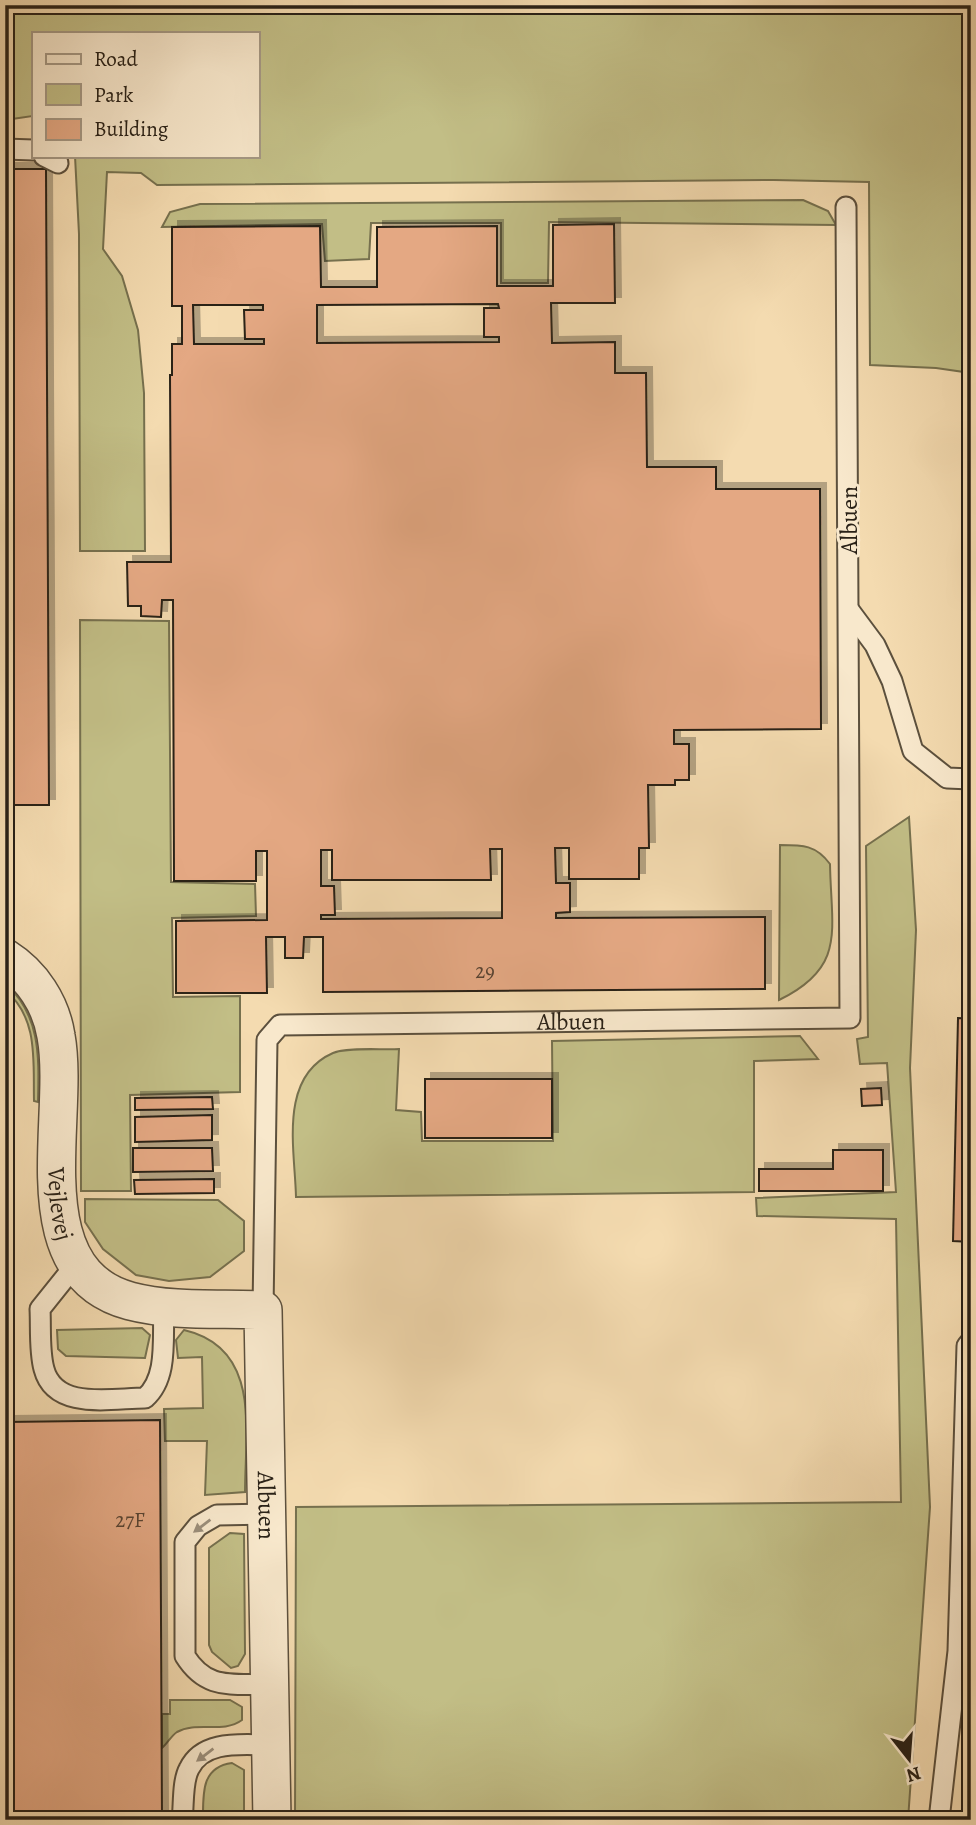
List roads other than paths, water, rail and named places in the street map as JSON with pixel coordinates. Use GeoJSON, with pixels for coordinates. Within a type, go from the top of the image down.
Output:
{"type":"FeatureCollection","features":[{"type":"Feature","properties":{"kind":"street","name":"Vejlevej"},"geometry":{"type":"LineString","coordinates":[[5,958],[19,967],[36,985],[57,1036],[58,1205],[63,1238],[76,1264],[99,1287],[130,1301],[164,1306],[263,1310]]}},
{"type":"Feature","properties":{"kind":"street","name":"Albuen"},"geometry":{"type":"LineString","coordinates":[[263,1310],[272,1820]]}},
{"type":"Feature","properties":{"kind":"lane"},"geometry":{"type":"LineString","coordinates":[[5,149],[32,150]]}},
{"type":"Feature","properties":{"kind":"lane","name":"Albuen"},"geometry":{"type":"LineString","coordinates":[[263,1310],[267,1040],[280,1025],[850,1018],[846,206]]}},
{"type":"Feature","properties":{"kind":"lane"},"geometry":{"type":"LineString","coordinates":[[849,610],[876,645],[892,681],[913,751],[947,778],[971,779]]}},
{"type":"Feature","properties":{"kind":"lane"},"geometry":{"type":"LineString","coordinates":[[76,1264],[40,1309],[44,1369],[52,1387],[71,1398],[145,1398],[154,1390],[160,1378],[164,1306]]}},
{"type":"Feature","properties":{"kind":"lane"},"geometry":{"type":"LineString","coordinates":[[939,1820],[964,1651],[969,1344]]}},
{"type":"Feature","properties":{"kind":"lane"},"geometry":{"type":"LineString","coordinates":[[267,1514],[217,1515],[198,1526],[185,1542],[184,1656],[194,1671],[210,1682],[270,1685]]}},
{"type":"Feature","properties":{"kind":"lane"},"geometry":{"type":"LineString","coordinates":[[182,1820],[188,1770],[201,1756],[217,1746],[270,1745]]}}]}
